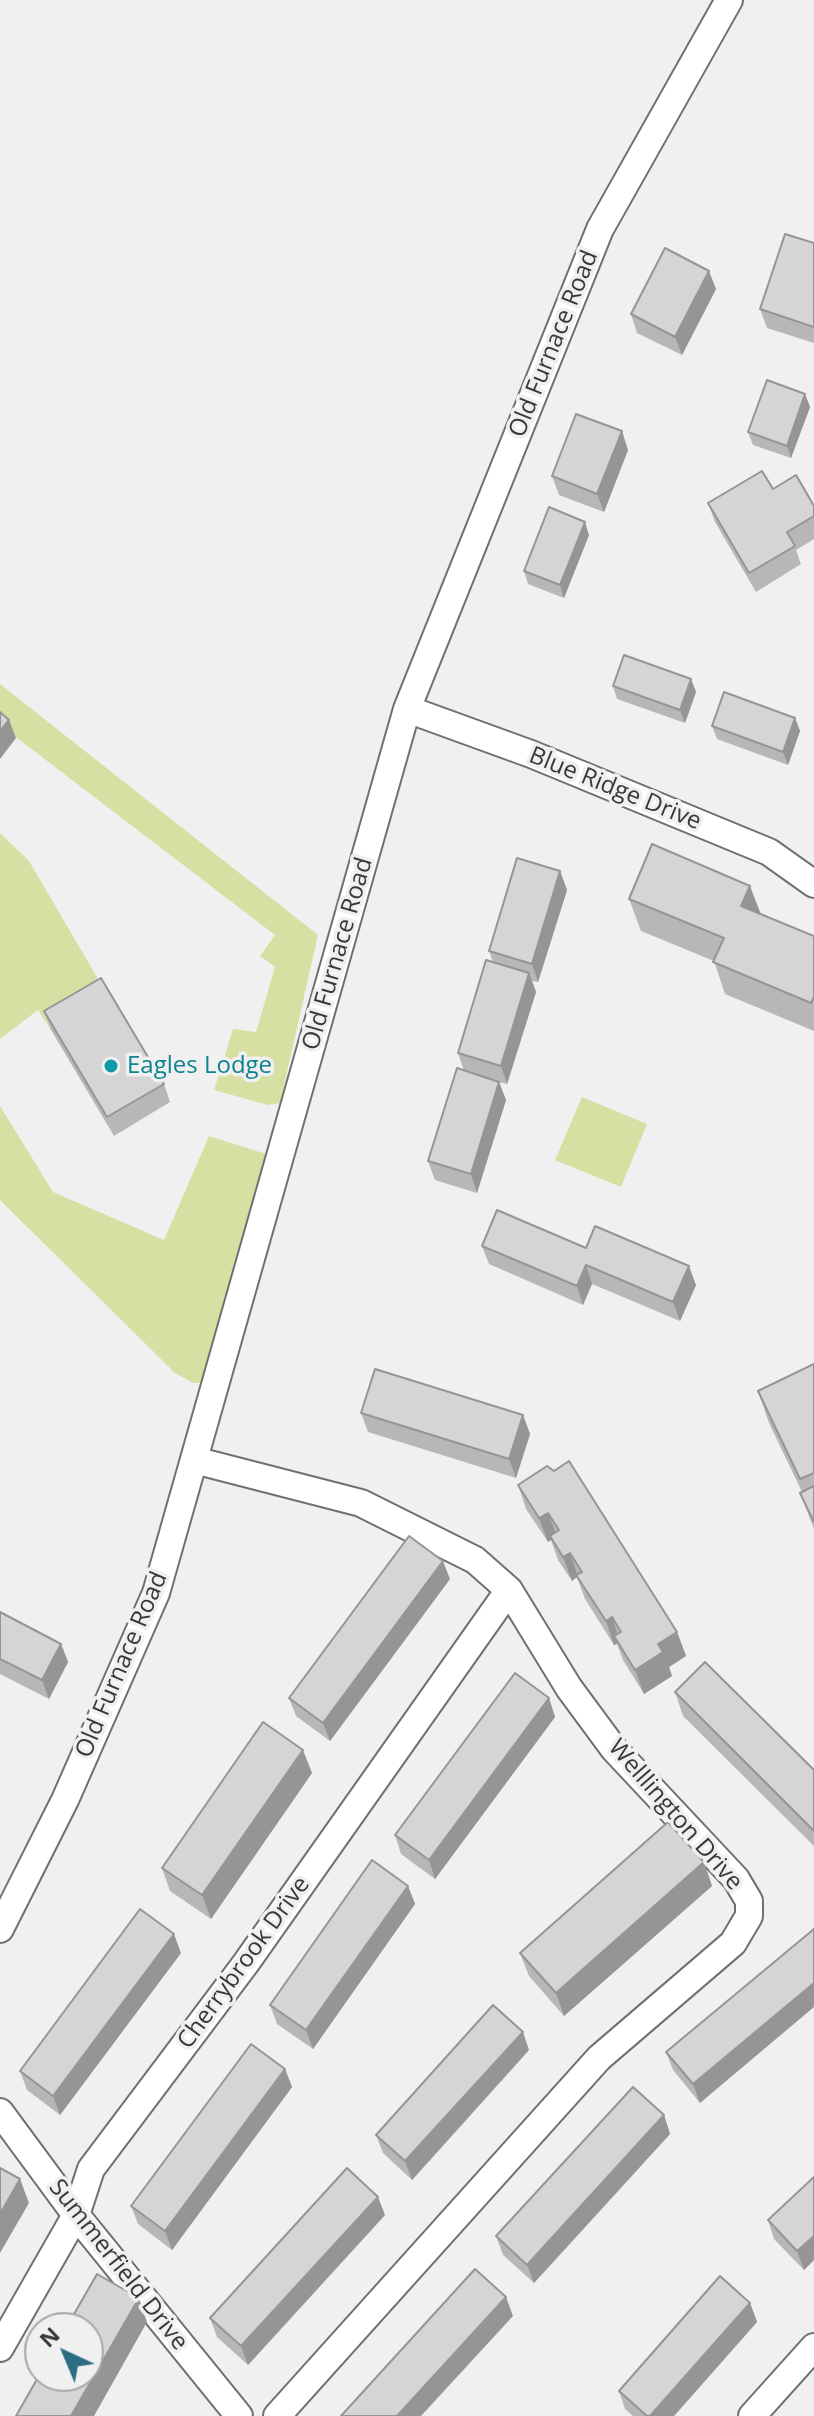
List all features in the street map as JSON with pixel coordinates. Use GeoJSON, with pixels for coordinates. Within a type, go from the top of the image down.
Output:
{"type":"FeatureCollection","features":[{"type":"Feature","properties":{"kind":"street","name":"Old Furnace Road"},"geometry":{"type":"LineString","coordinates":[[0,1929],[65,1800],[156,1593],[407,709],[600,229],[729,0]]}},
{"type":"Feature","properties":{"kind":"street","name":"Blue Ridge Drive"},"geometry":{"type":"LineString","coordinates":[[407,709],[531,754],[769,852],[814,884]]}},
{"type":"Feature","properties":{"kind":"street","name":"Welllington Drive"},"geometry":{"type":"LineString","coordinates":[[194,1460],[361,1503],[475,1560],[509,1590],[569,1688],[614,1749],[736,1879],[749,1901],[749,1916],[733,1943],[599,2058],[277,2416]]}},
{"type":"Feature","properties":{"kind":"street","name":"Cherrybrook Drive"},"geometry":{"type":"LineString","coordinates":[[0,2348],[76,2215],[91,2169],[246,1963],[509,1590]]}},
{"type":"Feature","properties":{"kind":"street","name":"Summerfield Drive"},"geometry":{"type":"LineString","coordinates":[[0,2112],[76,2215],[239,2416]]}},
{"type":"Feature","properties":{"kind":"street"},"geometry":{"type":"LineString","coordinates":[[752,2416],[814,2347]]}},
{"type":"Feature","properties":{"kind":"green space"},"geometry":{"type":"Polygon","coordinates":[[[0,684],[318,935],[280,1103],[268,1105],[214,1090],[233,1029],[256,1032],[275,967],[260,956],[275,935],[0,725],[0,684]]]}},
{"type":"Feature","properties":{"kind":"green space"},"geometry":{"type":"Polygon","coordinates":[[[0,833],[29,861],[108,996],[51,1030],[38,1010],[0,1039],[0,833]]]}},
{"type":"Feature","properties":{"kind":"green space"},"geometry":{"type":"Polygon","coordinates":[[[582,1097],[647,1124],[621,1187],[555,1160],[582,1097]]]}},
{"type":"Feature","properties":{"kind":"green space"},"geometry":{"type":"Polygon","coordinates":[[[0,1106],[53,1192],[164,1240],[209,1136],[266,1154],[212,1383],[193,1383],[175,1373],[0,1200],[0,1106]]]}},
{"type":"Feature","properties":{"kind":"building"},"geometry":{"type":"Polygon","coordinates":[[[785,234],[814,243],[814,327],[760,309],[785,234]]]}},
{"type":"Feature","properties":{"kind":"building"},"geometry":{"type":"Polygon","coordinates":[[[665,248],[709,271],[675,337],[631,314],[665,248]]]}},
{"type":"Feature","properties":{"kind":"building"},"geometry":{"type":"Polygon","coordinates":[[[767,380],[805,394],[787,446],[748,432],[767,380]]]}},
{"type":"Feature","properties":{"kind":"building"},"geometry":{"type":"Polygon","coordinates":[[[576,414],[622,431],[597,494],[552,476],[576,414]]]}},
{"type":"Feature","properties":{"kind":"building"},"geometry":{"type":"Polygon","coordinates":[[[762,471],[773,489],[796,475],[814,506],[814,516],[787,532],[795,546],[749,573],[708,503],[762,471]]]}},
{"type":"Feature","properties":{"kind":"building"},"geometry":{"type":"Polygon","coordinates":[[[549,507],[585,522],[560,585],[524,571],[549,507]]]}},
{"type":"Feature","properties":{"kind":"building"},"geometry":{"type":"Polygon","coordinates":[[[624,655],[691,679],[680,710],[613,686],[624,655]]]}},
{"type":"Feature","properties":{"kind":"building"},"geometry":{"type":"Polygon","coordinates":[[[724,692],[795,718],[783,752],[712,726],[724,692]]]}},
{"type":"Feature","properties":{"kind":"building"},"geometry":{"type":"Polygon","coordinates":[[[0,712],[9,720],[0,731],[0,712]]]}},
{"type":"Feature","properties":{"kind":"building"},"geometry":{"type":"Polygon","coordinates":[[[652,844],[750,886],[741,906],[814,936],[814,997],[811,1003],[713,962],[724,938],[629,899],[652,844]]]}},
{"type":"Feature","properties":{"kind":"building"},"geometry":{"type":"Polygon","coordinates":[[[517,858],[560,871],[532,964],[489,951],[517,858]]]}},
{"type":"Feature","properties":{"kind":"building"},"geometry":{"type":"Polygon","coordinates":[[[486,960],[529,973],[501,1066],[458,1053],[486,960]]]}},
{"type":"Feature","properties":{"kind":"building","name":"Eagles Lodge"},"geometry":{"type":"Polygon","coordinates":[[[101,978],[164,1084],[107,1117],[44,1011],[101,978]]]}},
{"type":"Feature","properties":{"kind":"building"},"geometry":{"type":"Polygon","coordinates":[[[457,1068],[499,1082],[471,1174],[428,1161],[457,1068]]]}},
{"type":"Feature","properties":{"kind":"building"},"geometry":{"type":"Polygon","coordinates":[[[497,1210],[586,1248],[595,1226],[689,1266],[673,1302],[586,1265],[577,1286],[482,1246],[497,1210]]]}},
{"type":"Feature","properties":{"kind":"building"},"geometry":{"type":"Polygon","coordinates":[[[814,1364],[814,1473],[800,1479],[758,1391],[814,1364]]]}},
{"type":"Feature","properties":{"kind":"building"},"geometry":{"type":"Polygon","coordinates":[[[375,1369],[523,1415],[509,1459],[361,1413],[375,1369]]]}},
{"type":"Feature","properties":{"kind":"building"},"geometry":{"type":"Polygon","coordinates":[[[569,1461],[677,1632],[658,1644],[663,1652],[635,1670],[614,1636],[621,1632],[612,1617],[606,1621],[576,1575],[582,1572],[570,1553],[563,1557],[550,1536],[559,1530],[548,1513],[539,1518],[518,1485],[547,1466],[554,1471],[569,1461]]]}},
{"type":"Feature","properties":{"kind":"building"},"geometry":{"type":"Polygon","coordinates":[[[814,1486],[814,1522],[800,1493],[814,1486]]]}},
{"type":"Feature","properties":{"kind":"building"},"geometry":{"type":"Polygon","coordinates":[[[409,1536],[443,1561],[323,1723],[289,1698],[409,1536]]]}},
{"type":"Feature","properties":{"kind":"building"},"geometry":{"type":"Polygon","coordinates":[[[0,1612],[61,1644],[42,1680],[0,1659],[0,1612]]]}},
{"type":"Feature","properties":{"kind":"building"},"geometry":{"type":"Polygon","coordinates":[[[705,1662],[814,1770],[814,1831],[675,1692],[705,1662]]]}},
{"type":"Feature","properties":{"kind":"building"},"geometry":{"type":"Polygon","coordinates":[[[515,1673],[549,1698],[429,1860],[395,1835],[515,1673]]]}},
{"type":"Feature","properties":{"kind":"building"},"geometry":{"type":"Polygon","coordinates":[[[263,1722],[303,1750],[202,1895],[162,1868],[263,1722]]]}},
{"type":"Feature","properties":{"kind":"building"},"geometry":{"type":"Polygon","coordinates":[[[668,1822],[704,1862],[556,1993],[520,1953],[668,1822]]]}},
{"type":"Feature","properties":{"kind":"building"},"geometry":{"type":"Polygon","coordinates":[[[372,1860],[408,1886],[306,2030],[270,2005],[372,1860]]]}},
{"type":"Feature","properties":{"kind":"building"},"geometry":{"type":"Polygon","coordinates":[[[140,1909],[174,1934],[53,2096],[20,2071],[140,1909]]]}},
{"type":"Feature","properties":{"kind":"building"},"geometry":{"type":"Polygon","coordinates":[[[814,1929],[814,1983],[693,2084],[666,2052],[814,1929]]]}},
{"type":"Feature","properties":{"kind":"building"},"geometry":{"type":"Polygon","coordinates":[[[493,2005],[523,2032],[405,2161],[376,2135],[493,2005]]]}},
{"type":"Feature","properties":{"kind":"building"},"geometry":{"type":"Polygon","coordinates":[[[251,2044],[285,2069],[165,2231],[131,2206],[251,2044]]]}},
{"type":"Feature","properties":{"kind":"building"},"geometry":{"type":"Polygon","coordinates":[[[633,2087],[664,2115],[527,2265],[496,2236],[633,2087]]]}},
{"type":"Feature","properties":{"kind":"building"},"geometry":{"type":"Polygon","coordinates":[[[0,2168],[20,2179],[0,2214],[0,2168]]]}},
{"type":"Feature","properties":{"kind":"building"},"geometry":{"type":"Polygon","coordinates":[[[347,2168],[378,2197],[241,2346],[210,2318],[347,2168]]]}},
{"type":"Feature","properties":{"kind":"building"},"geometry":{"type":"Polygon","coordinates":[[[814,2177],[814,2236],[797,2251],[768,2220],[814,2177]]]}},
{"type":"Feature","properties":{"kind":"building"},"geometry":{"type":"Polygon","coordinates":[[[475,2269],[506,2297],[397,2416],[341,2416],[475,2269]]]}},
{"type":"Feature","properties":{"kind":"building"},"geometry":{"type":"Polygon","coordinates":[[[97,2274],[139,2298],[104,2359],[104,2312],[75,2312],[97,2274]]]}},
{"type":"Feature","properties":{"kind":"building"},"geometry":{"type":"Polygon","coordinates":[[[720,2276],[750,2303],[647,2416],[619,2391],[720,2276]]]}},
{"type":"Feature","properties":{"kind":"building"},"geometry":{"type":"Polygon","coordinates":[[[30,2392],[85,2392],[71,2416],[16,2416],[30,2392]]]}},
{"type":"Feature","properties":{"kind":"place","name":"Eagles Lodge"},"geometry":{"type":"Point","coordinates":[111,1066]}}]}
